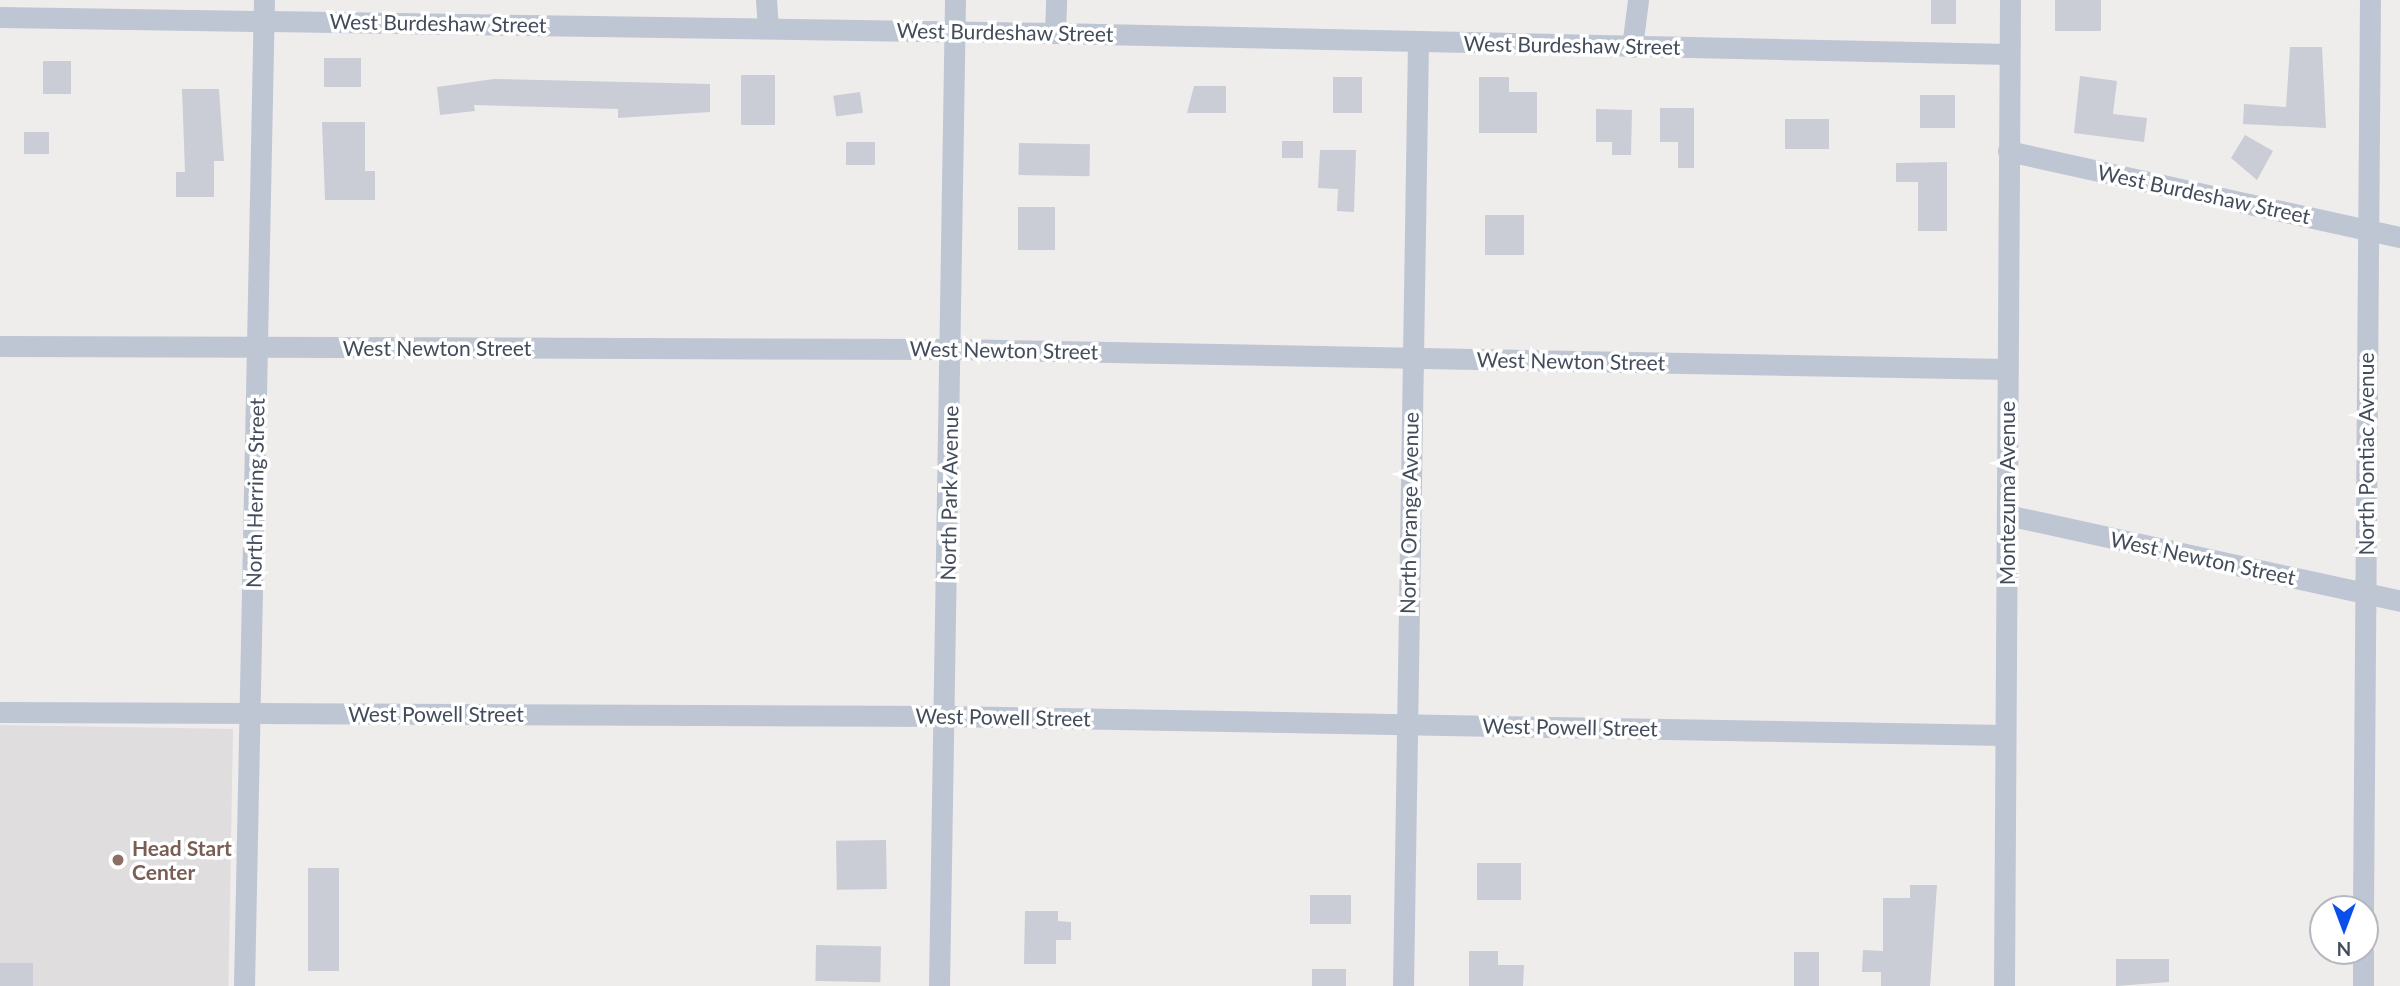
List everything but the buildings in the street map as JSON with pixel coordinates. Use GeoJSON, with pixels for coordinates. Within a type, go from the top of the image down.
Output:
{"type":"FeatureCollection","features":[{"type":"Feature","properties":{"kind":"street"},"geometry":{"type":"LineString","coordinates":[[766,0],[768,27]]}},
{"type":"Feature","properties":{"kind":"street","name":"North Park Avenue"},"geometry":{"type":"LineString","coordinates":[[939,986],[957,32],[955,0]]}},
{"type":"Feature","properties":{"kind":"street"},"geometry":{"type":"LineString","coordinates":[[1055,33],[1056,0]]}},
{"type":"Feature","properties":{"kind":"street"},"geometry":{"type":"LineString","coordinates":[[1632,47],[1638,0]]}},
{"type":"Feature","properties":{"kind":"street","name":"Montezuma Avenue"},"geometry":{"type":"LineString","coordinates":[[2004,986],[2010,0]]}},
{"type":"Feature","properties":{"kind":"street","name":"North Pontiac Avenue"},"geometry":{"type":"LineString","coordinates":[[2364,895],[2370,0]]}},
{"type":"Feature","properties":{"kind":"street","name":"West Burdeshaw Street"},"geometry":{"type":"LineString","coordinates":[[0,17],[119,10],[264,10],[957,32],[2009,54]]}},
{"type":"Feature","properties":{"kind":"street","name":"North Herring Street"},"geometry":{"type":"LineString","coordinates":[[244,986],[264,10]]}},
{"type":"Feature","properties":{"kind":"street","name":"North Orange Avenue"},"geometry":{"type":"LineString","coordinates":[[1402,986],[1418,41]]}},
{"type":"Feature","properties":{"kind":"street","name":"West Burdeshaw Street"},"geometry":{"type":"LineString","coordinates":[[2008,151],[2400,237]]}},
{"type":"Feature","properties":{"kind":"street","name":"West Newton Street"},"geometry":{"type":"LineString","coordinates":[[0,346],[951,349],[2007,369]]}},
{"type":"Feature","properties":{"kind":"street","name":"West Newton Street"},"geometry":{"type":"LineString","coordinates":[[2007,515],[2400,601]]}},
{"type":"Feature","properties":{"kind":"street","name":"West Powell Street"},"geometry":{"type":"LineString","coordinates":[[0,712],[945,716],[2005,735]]}},
{"type":"Feature","properties":{"kind":"street"},"geometry":{"type":"LineString","coordinates":[[2363,965],[2363,986]]}},
{"type":"Feature","properties":{"kind":"shaded area","name":"Head Start Center"},"geometry":{"type":"Polygon","coordinates":[[[0,725],[233,729],[228,986],[0,986],[0,725]]]}},
{"type":"Feature","properties":{"kind":"place","name":"Head Start Center"},"geometry":{"type":"Point","coordinates":[118,860]}}]}
